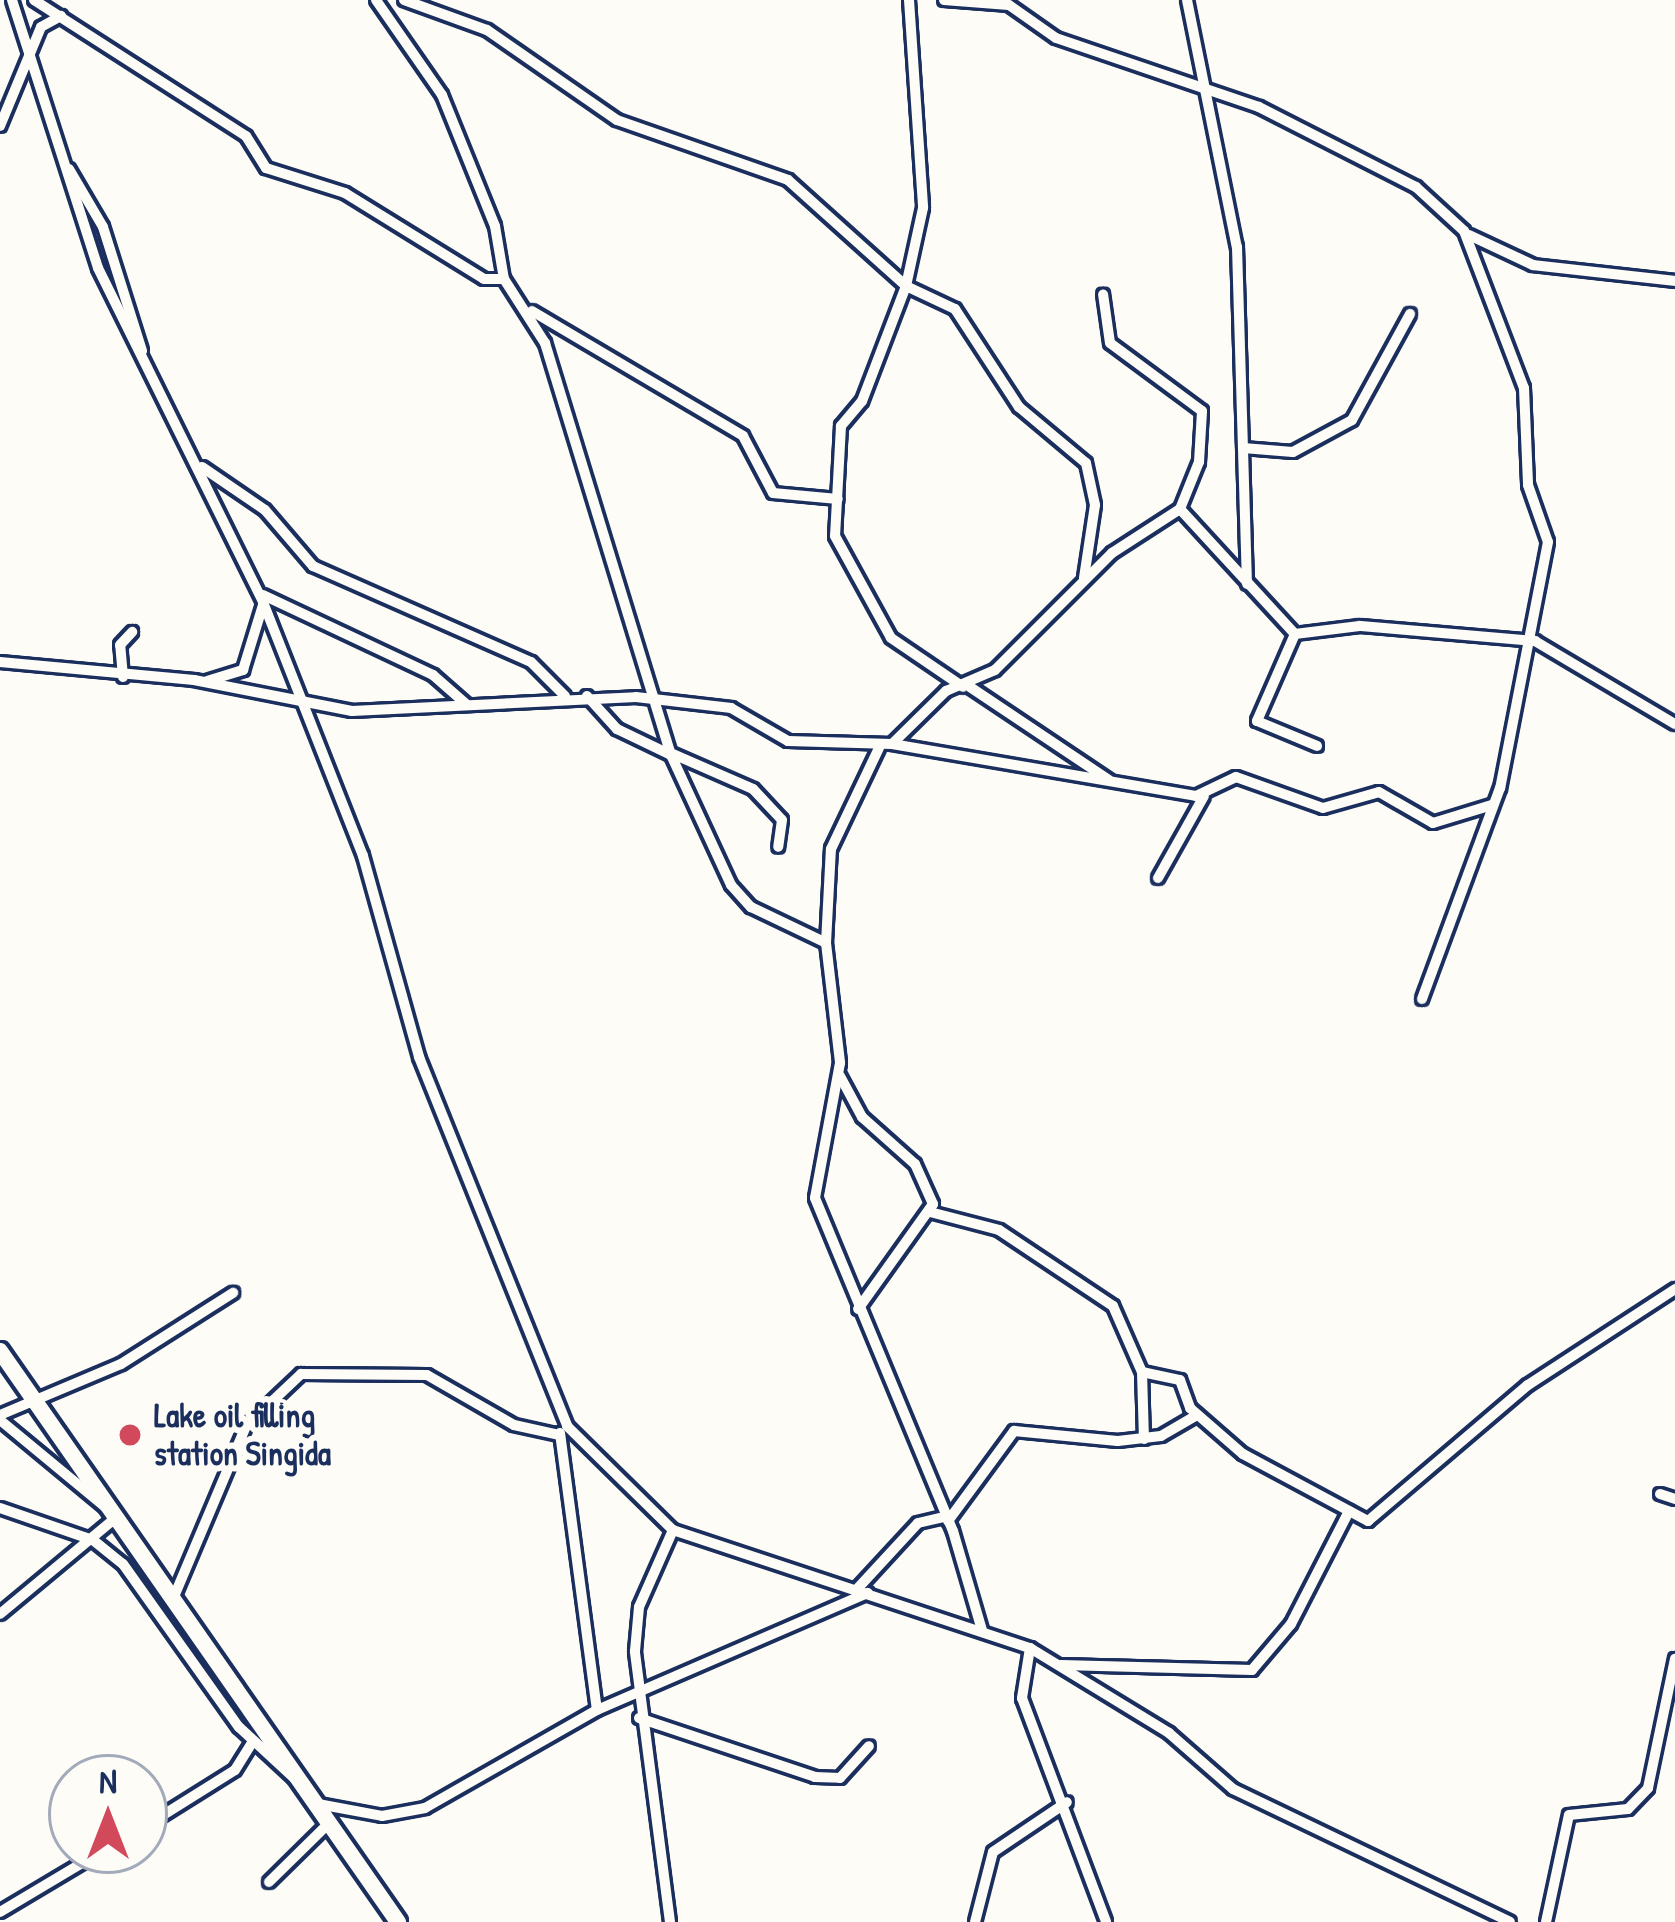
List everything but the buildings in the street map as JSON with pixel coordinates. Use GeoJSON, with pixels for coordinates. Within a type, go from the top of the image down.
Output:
{"type":"FeatureCollection","features":[{"type":"Feature","properties":{"kind":"highway"},"geometry":{"type":"LineString","coordinates":[[0,1352],[398,1922]]}},
{"type":"Feature","properties":{"kind":"street"},"geometry":{"type":"LineString","coordinates":[[13,0],[29,76],[143,361],[202,467],[262,598],[363,856],[419,1057],[556,1406],[597,1710]]}},
{"type":"Feature","properties":{"kind":"street"},"geometry":{"type":"LineString","coordinates":[[34,0],[246,136],[266,167],[345,193],[484,279],[504,279]]}},
{"type":"Feature","properties":{"kind":"street"},"geometry":{"type":"LineString","coordinates":[[376,0],[442,95],[495,226],[504,279],[530,310],[743,436],[773,493],[838,499]]}},
{"type":"Feature","properties":{"kind":"street"},"geometry":{"type":"LineString","coordinates":[[404,0],[487,30],[617,120],[788,180],[906,286],[955,309],[1019,407],[1086,463],[1095,506],[1084,578]]}},
{"type":"Feature","properties":{"kind":"street"},"geometry":{"type":"LineString","coordinates":[[910,0],[923,208],[906,286],[862,401],[841,426],[838,545],[867,580],[884,629],[1109,780]]}},
{"type":"Feature","properties":{"kind":"street"},"geometry":{"type":"LineString","coordinates":[[944,0],[1009,5],[1056,38],[1201,82],[1370,160],[1464,231],[1533,265],[1675,281]]}},
{"type":"Feature","properties":{"kind":"street"},"geometry":{"type":"LineString","coordinates":[[1186,0],[1237,248],[1247,584]]}},
{"type":"Feature","properties":{"kind":"street"},"geometry":{"type":"LineString","coordinates":[[0,126],[29,76],[41,27],[61,16]]}},
{"type":"Feature","properties":{"kind":"street"},"geometry":{"type":"LineString","coordinates":[[61,155],[103,227],[143,361]]}},
{"type":"Feature","properties":{"kind":"street"},"geometry":{"type":"LineString","coordinates":[[1422,999],[1492,805],[1535,641],[1548,542],[1528,485],[1527,401],[1464,231]]}},
{"type":"Feature","properties":{"kind":"street"},"geometry":{"type":"LineString","coordinates":[[0,662],[204,682],[352,711],[565,696],[628,697],[656,704],[731,708],[788,742],[879,748],[892,744],[966,686],[1084,578],[1180,509],[1199,463],[1202,411],[1111,343],[1103,294]]}},
{"type":"Feature","properties":{"kind":"street"},"geometry":{"type":"LineString","coordinates":[[530,310],[650,677],[670,753],[738,898],[826,943]]}},
{"type":"Feature","properties":{"kind":"street"},"geometry":{"type":"LineString","coordinates":[[1243,448],[1293,452],[1352,420],[1410,314]]}},
{"type":"Feature","properties":{"kind":"street"},"geometry":{"type":"LineString","coordinates":[[202,467],[265,510],[313,566],[531,662],[565,696]]}},
{"type":"Feature","properties":{"kind":"street"},"geometry":{"type":"LineString","coordinates":[[1180,509],[1295,634]]}},
{"type":"Feature","properties":{"kind":"street"},"geometry":{"type":"LineString","coordinates":[[204,682],[243,670],[262,598]]}},
{"type":"Feature","properties":{"kind":"street"},"geometry":{"type":"LineString","coordinates":[[262,598],[433,675],[466,704]]}},
{"type":"Feature","properties":{"kind":"street"},"geometry":{"type":"LineString","coordinates":[[1295,634],[1360,626],[1535,641],[1675,724]]}},
{"type":"Feature","properties":{"kind":"street"},"geometry":{"type":"LineString","coordinates":[[123,677],[120,645],[132,632]]}},
{"type":"Feature","properties":{"kind":"street"},"geometry":{"type":"LineString","coordinates":[[1295,634],[1258,721],[1317,746]]}},
{"type":"Feature","properties":{"kind":"street"},"geometry":{"type":"LineString","coordinates":[[628,697],[650,677]]}},
{"type":"Feature","properties":{"kind":"street"},"geometry":{"type":"LineString","coordinates":[[587,696],[617,729],[753,789],[782,820],[778,848]]}},
{"type":"Feature","properties":{"kind":"street"},"geometry":{"type":"LineString","coordinates":[[892,744],[1204,796]]}},
{"type":"Feature","properties":{"kind":"street"},"geometry":{"type":"LineString","coordinates":[[879,748],[831,849],[826,943],[839,1072],[815,1198],[945,1519],[982,1630]]}},
{"type":"Feature","properties":{"kind":"street"},"geometry":{"type":"LineString","coordinates":[[1158,878],[1204,796],[1236,777],[1323,808],[1379,792],[1432,823],[1492,805]]}},
{"type":"Feature","properties":{"kind":"street"},"geometry":{"type":"LineString","coordinates":[[839,1072],[855,1110],[915,1164],[930,1212]]}},
{"type":"Feature","properties":{"kind":"street"},"geometry":{"type":"LineString","coordinates":[[858,1310],[930,1212]]}},
{"type":"Feature","properties":{"kind":"street"},"geometry":{"type":"LineString","coordinates":[[930,1212],[999,1230],[1090,1286],[1123,1320],[1142,1372],[1144,1439]]}},
{"type":"Feature","properties":{"kind":"street"},"geometry":{"type":"LineString","coordinates":[[1142,1372],[1180,1380],[1197,1414],[1243,1454],[1371,1520],[1528,1385],[1675,1288]]}},
{"type":"Feature","properties":{"kind":"street"},"geometry":{"type":"LineString","coordinates":[[0,1614],[93,1540],[111,1512],[0,1418],[211,1316],[233,1293]]}},
{"type":"Feature","properties":{"kind":"street"},"geometry":{"type":"LineString","coordinates":[[173,1599],[246,1426],[301,1375],[427,1375],[514,1425],[560,1436]]}},
{"type":"Feature","properties":{"kind":"street"},"geometry":{"type":"LineString","coordinates":[[556,1406],[674,1530],[1030,1648],[1233,1789],[1510,1922]]}},
{"type":"Feature","properties":{"kind":"street"},"geometry":{"type":"LineString","coordinates":[[318,1804],[382,1816],[425,1808],[597,1710],[638,1697],[830,1612],[863,1590],[918,1523],[945,1519],[1013,1431],[1144,1439],[1197,1414]]}},
{"type":"Feature","properties":{"kind":"street"},"geometry":{"type":"LineString","coordinates":[[1660,1495],[1675,1499]]}},
{"type":"Feature","properties":{"kind":"street"},"geometry":{"type":"LineString","coordinates":[[0,1508],[93,1540],[158,1606],[253,1741],[302,1781]]}},
{"type":"Feature","properties":{"kind":"street"},"geometry":{"type":"LineString","coordinates":[[1058,1665],[1252,1670],[1312,1591],[1349,1510]]}},
{"type":"Feature","properties":{"kind":"street"},"geometry":{"type":"LineString","coordinates":[[670,1922],[639,1718],[638,1612],[674,1530]]}},
{"type":"Feature","properties":{"kind":"street"},"geometry":{"type":"LineString","coordinates":[[830,1612],[833,1582]]}},
{"type":"Feature","properties":{"kind":"street"},"geometry":{"type":"LineString","coordinates":[[1030,1648],[1022,1698],[1067,1802],[1106,1922]]}},
{"type":"Feature","properties":{"kind":"street"},"geometry":{"type":"LineString","coordinates":[[1546,1922],[1569,1814],[1628,1809],[1648,1787],[1675,1659]]}},
{"type":"Feature","properties":{"kind":"street"},"geometry":{"type":"LineString","coordinates":[[639,1718],[815,1777],[840,1778],[869,1747]]}},
{"type":"Feature","properties":{"kind":"street"},"geometry":{"type":"LineString","coordinates":[[168,1812],[235,1770],[253,1741]]}},
{"type":"Feature","properties":{"kind":"street"},"geometry":{"type":"LineString","coordinates":[[975,1922],[993,1852],[1067,1802]]}},
{"type":"Feature","properties":{"kind":"street"},"geometry":{"type":"LineString","coordinates":[[269,1882],[329,1823]]}},
{"type":"Feature","properties":{"kind":"street"},"geometry":{"type":"LineString","coordinates":[[0,1912],[64,1874]]}},
{"type":"Feature","properties":{"kind":"place","name":"Lake oil filling station Singida"},"geometry":{"type":"Point","coordinates":[130,1435]}}]}
